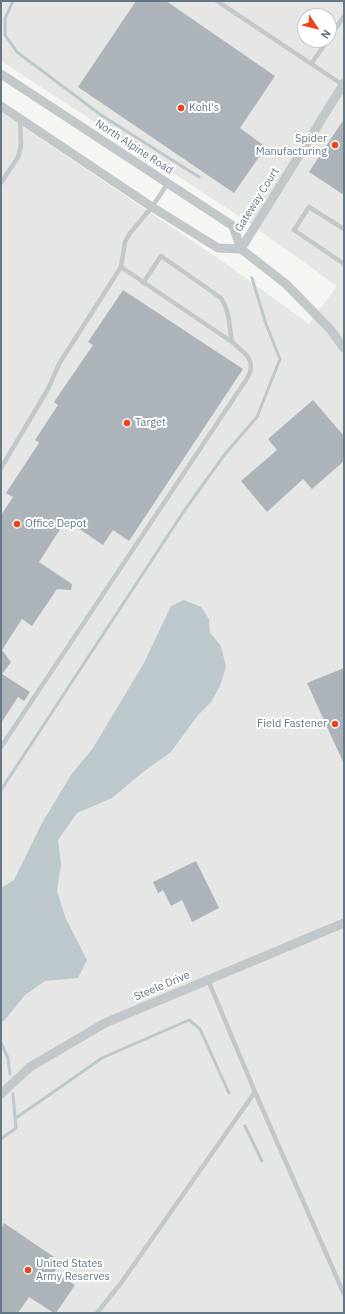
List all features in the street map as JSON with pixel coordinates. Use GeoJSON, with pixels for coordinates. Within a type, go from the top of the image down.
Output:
{"type":"FeatureCollection","features":[{"type":"Feature","properties":{"kind":"street","name":"North Alpine Road"},"geometry":{"type":"LineString","coordinates":[[1,74],[233,226],[241,249]]}},
{"type":"Feature","properties":{"kind":"street","name":"Gateway Court"},"geometry":{"type":"LineString","coordinates":[[241,249],[343,84]]}},
{"type":"Feature","properties":{"kind":"street"},"geometry":{"type":"LineString","coordinates":[[1,106],[152,207],[218,248],[241,249],[286,284],[330,329],[344,348]]}},
{"type":"Feature","properties":{"kind":"street","name":"Steele Drive"},"geometry":{"type":"LineString","coordinates":[[1,1094],[30,1067],[105,1023],[344,923]]}},
{"type":"Feature","properties":{"kind":"lane"},"geometry":{"type":"LineString","coordinates":[[217,1],[343,84]]}},
{"type":"Feature","properties":{"kind":"lane"},"geometry":{"type":"LineString","coordinates":[[337,26],[344,16]]}},
{"type":"Feature","properties":{"kind":"lane"},"geometry":{"type":"LineString","coordinates":[[311,64],[322,48]]}},
{"type":"Feature","properties":{"kind":"lane"},"geometry":{"type":"LineString","coordinates":[[1,183],[18,157],[21,146],[20,119]]}},
{"type":"Feature","properties":{"kind":"lane"},"geometry":{"type":"LineString","coordinates":[[1,468],[48,389],[60,364],[121,268],[125,242],[130,233],[152,207],[168,183]]}},
{"type":"Feature","properties":{"kind":"lane"},"geometry":{"type":"LineString","coordinates":[[344,229],[309,207],[294,230],[344,264]]}},
{"type":"Feature","properties":{"kind":"lane"},"geometry":{"type":"LineString","coordinates":[[143,283],[162,256],[221,298],[227,311],[232,342]]}},
{"type":"Feature","properties":{"kind":"lane"},"geometry":{"type":"LineString","coordinates":[[1,746],[252,370],[251,361],[232,342],[121,268]]}},
{"type":"Feature","properties":{"kind":"lane"},"geometry":{"type":"LineString","coordinates":[[208,980],[255,1092],[344,1294]]}},
{"type":"Feature","properties":{"kind":"lane"},"geometry":{"type":"LineString","coordinates":[[97,1313],[121,1283],[255,1092]]}},
{"type":"Feature","properties":{"kind":"shaded area"},"geometry":{"type":"Polygon","coordinates":[[[1,1],[344,1],[344,1313],[1,1313],[1,112],[225,263],[309,324],[337,286],[245,220],[1,61],[1,1]]]}},
{"type":"Feature","properties":{"kind":"shaded area"},"geometry":{"type":"Polygon","coordinates":[[[184,600],[201,607],[209,619],[210,633],[221,646],[226,667],[220,686],[211,702],[198,715],[171,752],[143,772],[112,798],[77,813],[58,840],[61,864],[57,891],[66,919],[87,960],[78,978],[45,981],[25,995],[4,1021],[1,1021],[1,888],[14,880],[42,823],[71,775],[93,748],[144,663],[171,606],[184,600]]]}},
{"type":"Feature","properties":{"kind":"building","name":"Kohl's"},"geometry":{"type":"Polygon","coordinates":[[[136,1],[166,1],[275,76],[240,128],[266,147],[234,193],[78,87],[136,1]]]}},
{"type":"Feature","properties":{"kind":"building","name":"Spider Manufacturing"},"geometry":{"type":"Polygon","coordinates":[[[344,119],[344,195],[309,172],[344,119]]]}},
{"type":"Feature","properties":{"kind":"building","name":"Target"},"geometry":{"type":"Polygon","coordinates":[[[123,290],[243,369],[129,541],[113,530],[103,545],[66,520],[39,562],[72,584],[71,590],[57,589],[32,626],[22,619],[2,650],[11,662],[2,674],[30,692],[24,701],[18,697],[1,723],[1,515],[13,497],[6,493],[39,443],[35,440],[58,405],[54,402],[93,345],[88,342],[123,290]]]}},
{"type":"Feature","properties":{"kind":"building"},"geometry":{"type":"Polygon","coordinates":[[[313,400],[344,436],[344,461],[312,489],[303,479],[267,512],[241,481],[277,450],[268,439],[313,400]]]}},
{"type":"Feature","properties":{"kind":"building","name":"Field Fastener"},"geometry":{"type":"Polygon","coordinates":[[[344,668],[344,764],[307,683],[344,668]]]}},
{"type":"Feature","properties":{"kind":"building"},"geometry":{"type":"Polygon","coordinates":[[[196,861],[219,908],[192,922],[182,900],[171,906],[163,890],[158,893],[153,882],[196,861]]]}},
{"type":"Feature","properties":{"kind":"building","name":"United States Army Reserves"},"geometry":{"type":"Polygon","coordinates":[[[4,1223],[60,1261],[55,1267],[57,1268],[54,1272],[75,1285],[56,1313],[29,1297],[18,1313],[1,1313],[1,1228],[4,1223]]]}},
{"type":"Feature","properties":{"kind":"waterway"},"geometry":{"type":"LineString","coordinates":[[13,1],[5,19],[5,35],[17,52],[101,115],[199,177]]}},
{"type":"Feature","properties":{"kind":"waterway"},"geometry":{"type":"LineString","coordinates":[[1,790],[184,511],[225,454],[257,417],[280,359],[266,324],[252,278]]}},
{"type":"Feature","properties":{"kind":"waterway"},"geometry":{"type":"LineString","coordinates":[[16,1118],[102,1058],[189,1020],[200,1029],[229,1093]]}},
{"type":"Feature","properties":{"kind":"waterway"},"geometry":{"type":"LineString","coordinates":[[1,1043],[8,1058],[10,1074]]}},
{"type":"Feature","properties":{"kind":"waterway"},"geometry":{"type":"LineString","coordinates":[[1,1139],[16,1128],[13,1094]]}},
{"type":"Feature","properties":{"kind":"waterway"},"geometry":{"type":"LineString","coordinates":[[245,1126],[262,1161]]}},
{"type":"Feature","properties":{"kind":"place","name":"Kohl's"},"geometry":{"type":"Point","coordinates":[181,108]}},
{"type":"Feature","properties":{"kind":"place","name":"Spider Manufacturing"},"geometry":{"type":"Point","coordinates":[335,145]}},
{"type":"Feature","properties":{"kind":"place","name":"Target"},"geometry":{"type":"Point","coordinates":[127,423]}},
{"type":"Feature","properties":{"kind":"place","name":"Office Depot"},"geometry":{"type":"Point","coordinates":[17,524]}},
{"type":"Feature","properties":{"kind":"place","name":"Field Fastener"},"geometry":{"type":"Point","coordinates":[335,724]}},
{"type":"Feature","properties":{"kind":"place","name":"United States Army Reserves"},"geometry":{"type":"Point","coordinates":[28,1270]}}]}
